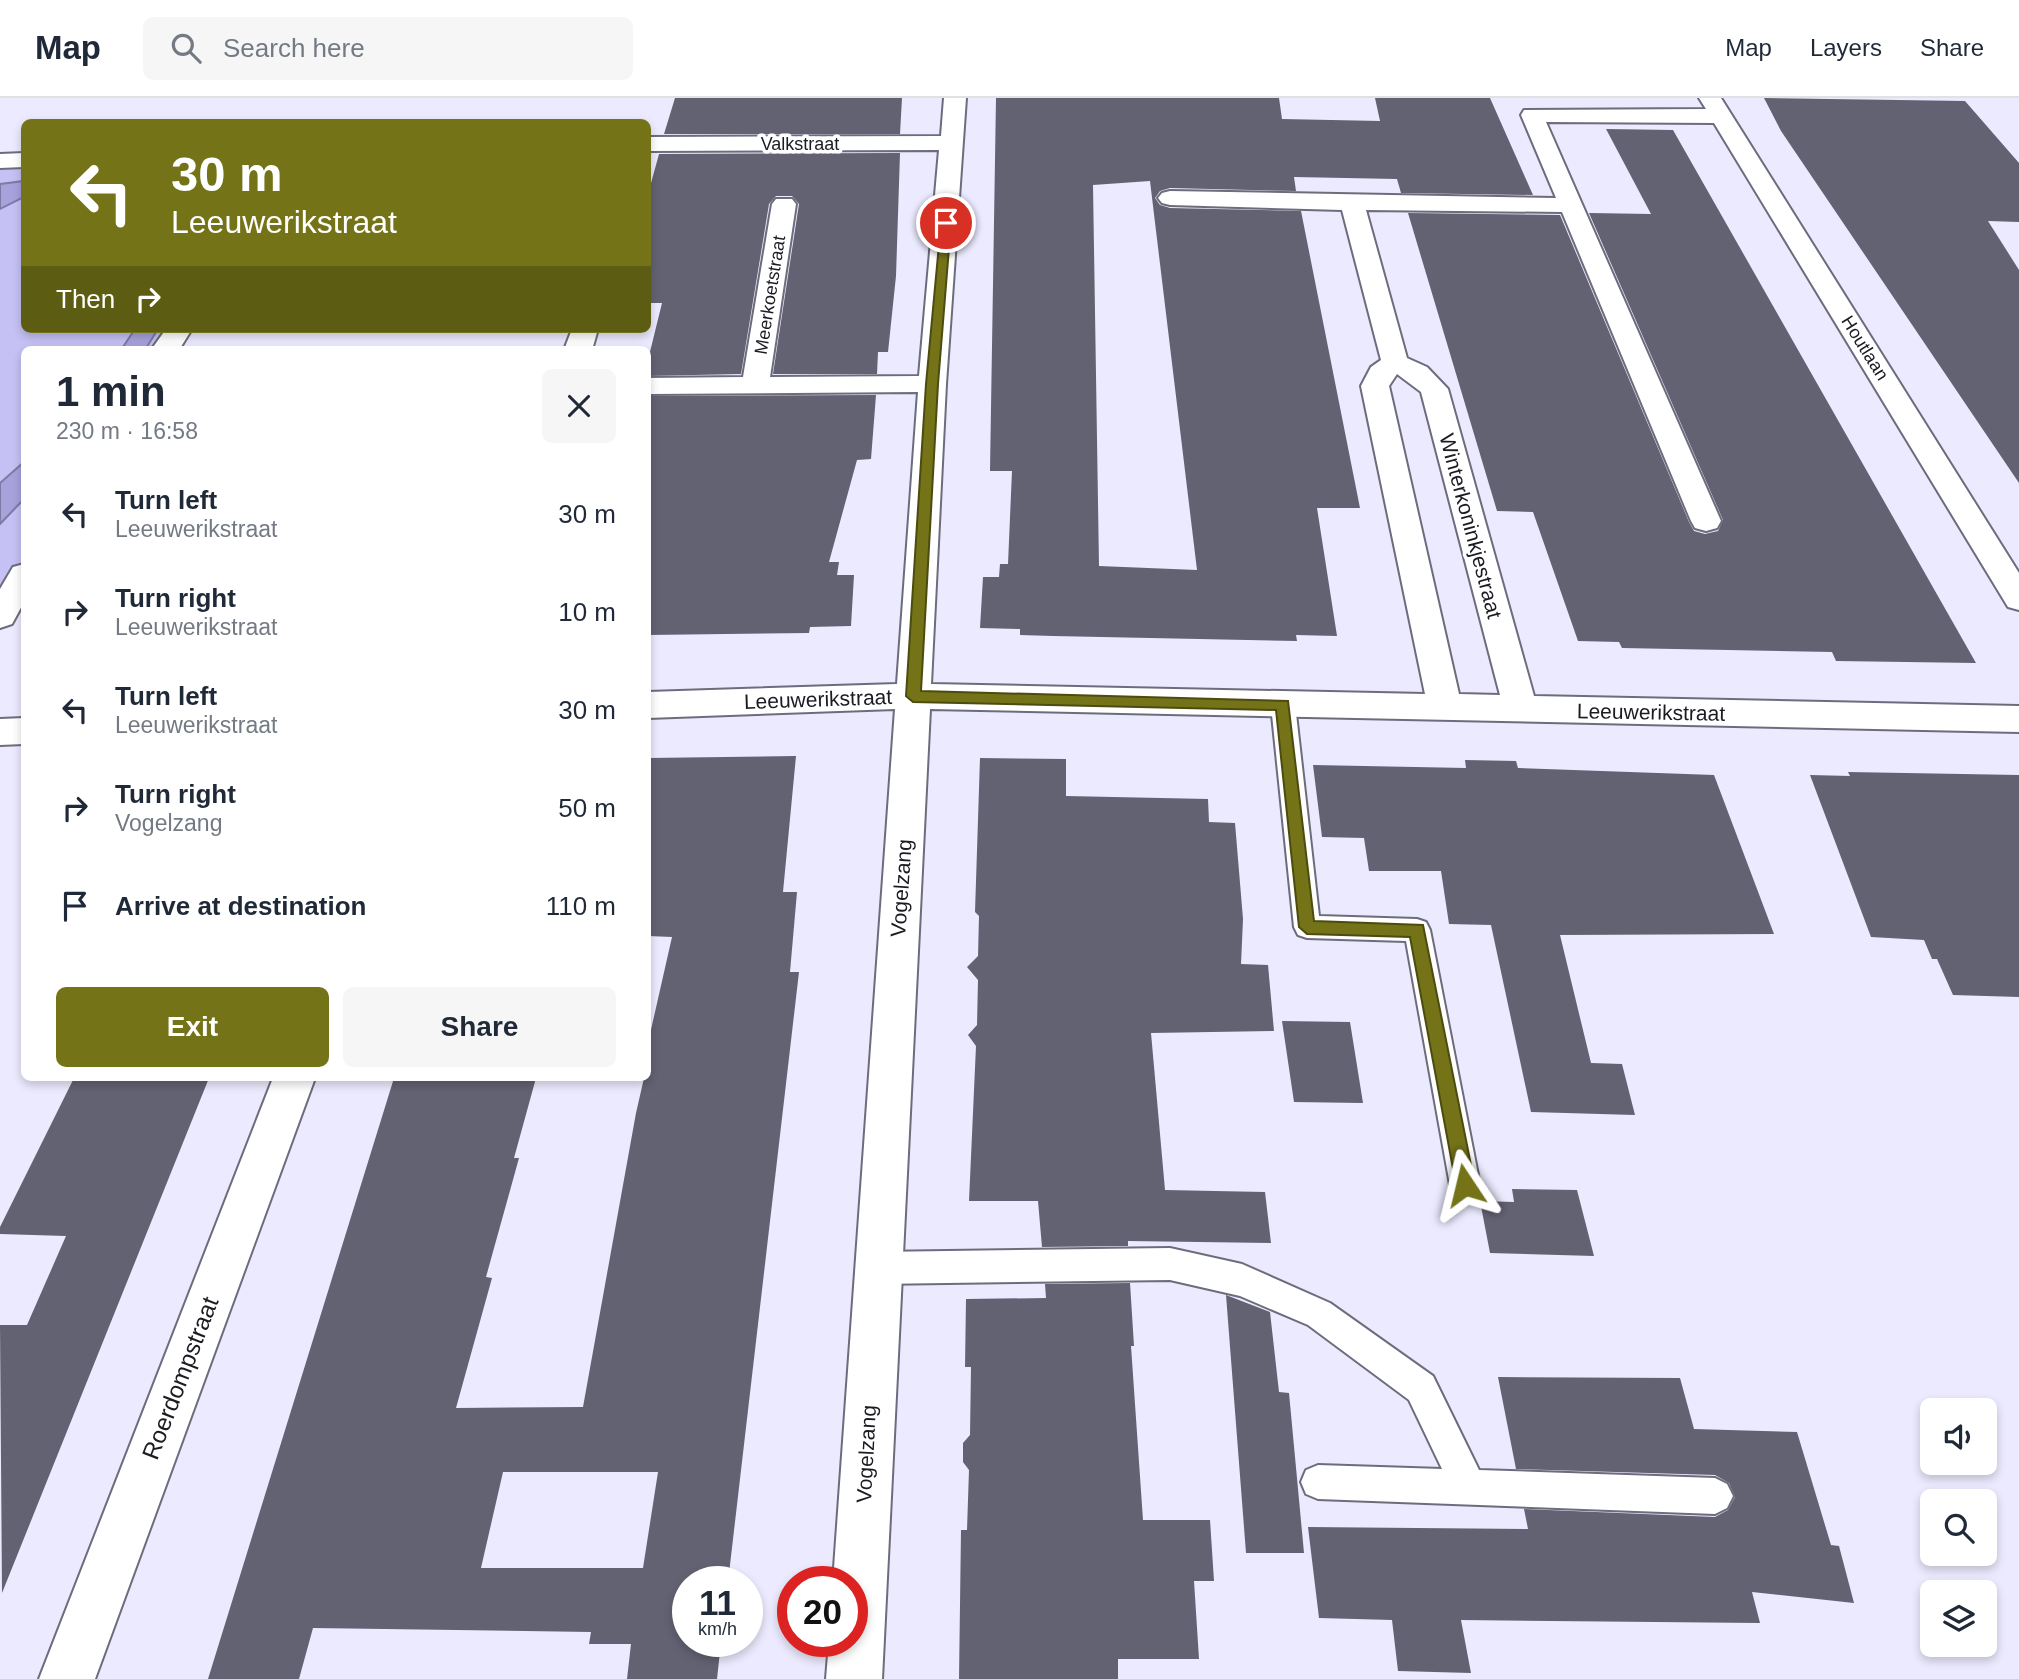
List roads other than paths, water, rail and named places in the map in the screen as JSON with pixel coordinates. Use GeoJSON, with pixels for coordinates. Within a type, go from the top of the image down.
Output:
{"type":"FeatureCollection","features":[{"type":"Feature","properties":{"kind":"street","name":"Vogelzang"},"geometry":{"type":"LineString","coordinates":[[853,1679],[932,384],[955,98]]}},
{"type":"Feature","properties":{"kind":"street"},"geometry":{"type":"LineString","coordinates":[[1706,521],[1532,115],[1716,107]]}},
{"type":"Feature","properties":{"kind":"street","name":"Houtlaan"},"geometry":{"type":"LineString","coordinates":[[1716,107],[2019,599]]}},
{"type":"Feature","properties":{"kind":"street","name":"Valkstraat"},"geometry":{"type":"LineString","coordinates":[[651,144],[953,143]]}},
{"type":"Feature","properties":{"kind":"street"},"geometry":{"type":"LineString","coordinates":[[0,161],[21,160]]}},
{"type":"Feature","properties":{"kind":"street"},"geometry":{"type":"LineString","coordinates":[[1170,198],[1571,205]]}},
{"type":"Feature","properties":{"kind":"street"},"geometry":{"type":"LineString","coordinates":[[1352,203],[1395,363],[1381,373],[1375,386],[1445,709]]}},
{"type":"Feature","properties":{"kind":"street","name":"Meerkoetstraat"},"geometry":{"type":"LineString","coordinates":[[755,386],[784,204]]}},
{"type":"Feature","properties":{"kind":"street","name":"Winterkoninkjestraat"},"geometry":{"type":"LineString","coordinates":[[1395,363],[1417,373],[1434,388],[1521,710]]}},
{"type":"Feature","properties":{"kind":"street","name":"Meerkoetstraat"},"geometry":{"type":"LineString","coordinates":[[651,386],[932,384]]}},
{"type":"Feature","properties":{"kind":"street"},"geometry":{"type":"LineString","coordinates":[[0,616],[21,580]]}},
{"type":"Feature","properties":{"kind":"street","name":"Leeuwerikstraat"},"geometry":{"type":"LineString","coordinates":[[651,705],[913,696],[2019,719]]}},
{"type":"Feature","properties":{"kind":"street"},"geometry":{"type":"LineString","coordinates":[[0,732],[21,731]]}},
{"type":"Feature","properties":{"kind":"street","name":"Roerdompstraat"},"geometry":{"type":"LineString","coordinates":[[67,1679],[293,1081]]}},
{"type":"Feature","properties":{"kind":"lane"},"geometry":{"type":"LineString","coordinates":[[1283,705],[1307,927],[1417,930],[1465,1185]]}},
{"type":"Feature","properties":{"kind":"lane"},"geometry":{"type":"LineString","coordinates":[[876,1268],[1170,1264],[1242,1280],[1319,1314],[1421,1388],[1469,1487]]}},
{"type":"Feature","properties":{"kind":"lane"},"geometry":{"type":"LineString","coordinates":[[1318,1482],[1715,1496]]}}]}
